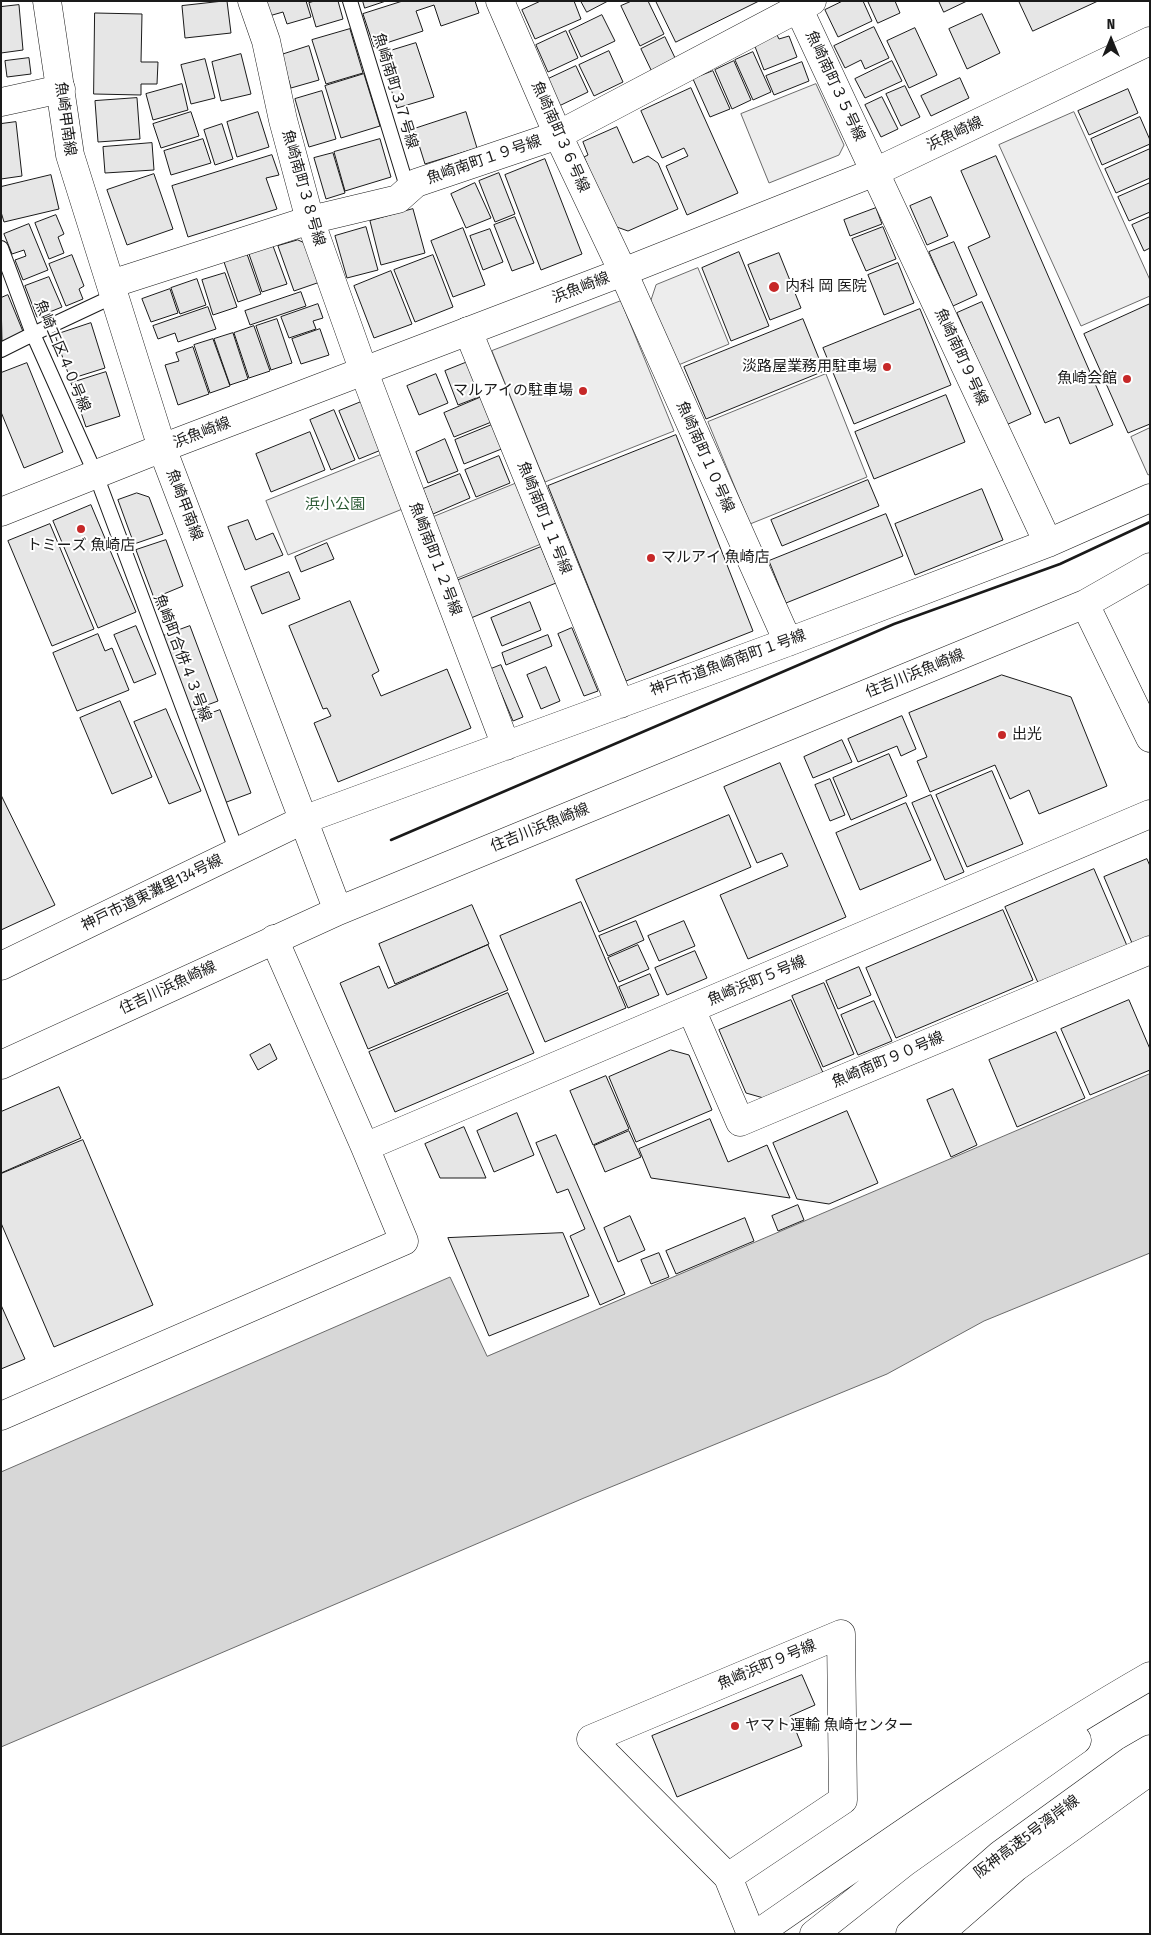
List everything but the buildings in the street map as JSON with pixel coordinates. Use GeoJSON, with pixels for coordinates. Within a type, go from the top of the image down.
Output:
{"type":"FeatureCollection","features":[{"type":"Feature","properties":{"kind":"main road","name":"魚崎甲南線"},"geometry":{"type":"LineString","coordinates":[[47,1],[70,155],[162,448],[338,911]]}},
{"type":"Feature","properties":{"kind":"main road","name":"魚崎南町３８号線"},"geometry":{"type":"LineString","coordinates":[[252,1],[266,41],[283,120],[310,220],[364,372]]}},
{"type":"Feature","properties":{"kind":"main road","name":"魚崎南町３６号線"},"geometry":{"type":"LineString","coordinates":[[500,1],[558,135],[623,272]]}},
{"type":"Feature","properties":{"kind":"main road","name":"魚崎南町１９号線"},"geometry":{"type":"LineString","coordinates":[[112,290],[310,220],[398,199],[416,183],[558,135],[802,4]]}},
{"type":"Feature","properties":{"kind":"main road","name":"魚崎南町３５号線"},"geometry":{"type":"LineString","coordinates":[[802,4],[875,172]]}},
{"type":"Feature","properties":{"kind":"main road","name":"浜魚崎線"},"geometry":{"type":"LineString","coordinates":[[1,512],[162,448],[623,272],[875,172],[1147,48]]}},
{"type":"Feature","properties":{"kind":"main road"},"geometry":{"type":"LineString","coordinates":[[1,102],[61,89]]}},
{"type":"Feature","properties":{"kind":"main road","name":"魚崎南町９号線"},"geometry":{"type":"LineString","coordinates":[[875,172],[1048,543]]}},
{"type":"Feature","properties":{"kind":"main road","name":"魚崎南町１０号線"},"geometry":{"type":"LineString","coordinates":[[623,272],[788,642]]}},
{"type":"Feature","properties":{"kind":"main road","name":"魚崎南町１１号線"},"geometry":{"type":"LineString","coordinates":[[468,332],[620,704]]}},
{"type":"Feature","properties":{"kind":"main road","name":"魚崎南町１２号線"},"geometry":{"type":"LineString","coordinates":[[364,372],[506,746]]}},
{"type":"Feature","properties":{"kind":"main road","name":"神戸市道魚崎南町１号線"},"geometry":{"type":"LineString","coordinates":[[303,820],[788,642],[1048,543],[1150,498]]}},
{"type":"Feature","properties":{"kind":"main road"},"geometry":{"type":"LineString","coordinates":[[1150,567],[1085,604],[1150,738]]}},
{"type":"Feature","properties":{"kind":"main road","name":"住吉川浜魚崎線"},"geometry":{"type":"LineString","coordinates":[[1,1065],[338,911],[1085,604]]}},
{"type":"Feature","properties":{"kind":"main road","name":"魚崎浜町５号線"},"geometry":{"type":"LineString","coordinates":[[365,1147],[1150,814]]}},
{"type":"Feature","properties":{"kind":"main road","name":"神戸市道東灘里134号線"},"geometry":{"type":"LineString","coordinates":[[1,966],[303,820]]}},
{"type":"Feature","properties":{"kind":"main road"},"geometry":{"type":"LineString","coordinates":[[1,1416],[404,1241],[274,939]]}},
{"type":"Feature","properties":{"kind":"main road","name":"魚崎南町９０号線"},"geometry":{"type":"LineString","coordinates":[[691,1009],[740,1122],[1150,950]]}},
{"type":"Feature","properties":{"kind":"main road","name":"魚崎浜町９号線"},"geometry":{"type":"LineString","coordinates":[[728,1877],[843,1800],[841,1634],[592,1739],[728,1877],[751,1934]]}},
{"type":"Feature","properties":{"kind":"main road"},"geometry":{"type":"LineString","coordinates":[[814,1934],[905,1862],[1150,1676]]}},
{"type":"Feature","properties":{"kind":"main road"},"geometry":{"type":"LineString","coordinates":[[757,1934],[957,1795],[1112,1706],[1150,1693]]}},
{"type":"Feature","properties":{"kind":"main road"},"geometry":{"type":"LineString","coordinates":[[768,1934],[1112,1706]]}},
{"type":"Feature","properties":{"kind":"main road"},"geometry":{"type":"LineString","coordinates":[[789,1934],[1112,1706]]}},
{"type":"Feature","properties":{"kind":"main road","name":"阪神高速5号湾岸線"},"geometry":{"type":"LineString","coordinates":[[910,1934],[1001,1854],[1150,1748]]}},
{"type":"Feature","properties":{"kind":"main road","name":"阪神高速5号湾岸線"},"geometry":{"type":"LineString","coordinates":[[939,1934],[1016,1866],[1150,1772]]}},
{"type":"Feature","properties":{"kind":"lane","name":"魚崎南町３７号線"},"geometry":{"type":"LineString","coordinates":[[350,1],[408,190]]}},
{"type":"Feature","properties":{"kind":"lane","name":"魚崎工区４０号線"},"geometry":{"type":"LineString","coordinates":[[1,248],[33,334],[96,475]]}},
{"type":"Feature","properties":{"kind":"lane"},"geometry":{"type":"LineString","coordinates":[[1,350],[112,290]]}},
{"type":"Feature","properties":{"kind":"lane","name":"魚崎町合併４３号線"},"geometry":{"type":"LineString","coordinates":[[96,475],[237,852]]}},
{"type":"Feature","properties":{"kind":"shaded area"},"geometry":{"type":"Polygon","coordinates":[[[816,84],[844,145],[839,155],[769,183],[741,114],[816,84]]]}},
{"type":"Feature","properties":{"kind":"shaded area"},"geometry":{"type":"Polygon","coordinates":[[[1074,112],[1150,280],[1150,296],[1081,326],[999,145],[1074,112]]]}},
{"type":"Feature","properties":{"kind":"shaded area"},"geometry":{"type":"Polygon","coordinates":[[[698,268],[729,344],[676,366],[650,303],[656,285],[698,268]]]}},
{"type":"Feature","properties":{"kind":"shaded area","name":"マルアイの駐車場"},"geometry":{"type":"Polygon","coordinates":[[[621,301],[674,431],[545,482],[492,351],[621,301]]]}},
{"type":"Feature","properties":{"kind":"shaded area"},"geometry":{"type":"Polygon","coordinates":[[[826,374],[867,477],[750,524],[708,422],[826,374]]]}},
{"type":"Feature","properties":{"kind":"shaded area"},"geometry":{"type":"Polygon","coordinates":[[[1150,428],[1150,474],[1148,475],[1131,437],[1150,428]]]}},
{"type":"Feature","properties":{"kind":"shaded area","name":"浜小公園"},"geometry":{"type":"Polygon","coordinates":[[[383,454],[405,508],[288,555],[266,501],[383,454]]]}},
{"type":"Feature","properties":{"kind":"shaded area"},"geometry":{"type":"Polygon","coordinates":[[[517,483],[541,544],[455,579],[431,518],[517,483]]]}},
{"type":"Feature","properties":{"kind":"shaded area"},"geometry":{"type":"Polygon","coordinates":[[[1150,1074],[1150,1253],[984,1321],[887,1374],[584,1498],[1,1747],[1,1472],[450,1277],[487,1356],[1150,1074]]]}},
{"type":"Feature","properties":{"kind":"wall"},"geometry":{"type":"LineString","coordinates":[[391,840],[894,624],[1060,564],[1150,522]]}},
{"type":"Feature","properties":{"kind":"place","name":"内科 岡 医院"},"geometry":{"type":"Point","coordinates":[774,287]}},
{"type":"Feature","properties":{"kind":"place","name":"淡路屋業務用駐車場"},"geometry":{"type":"Point","coordinates":[887,367]}},
{"type":"Feature","properties":{"kind":"place","name":"魚崎会館"},"geometry":{"type":"Point","coordinates":[1127,379]}},
{"type":"Feature","properties":{"kind":"place","name":"マルアイの駐車場"},"geometry":{"type":"Point","coordinates":[583,391]}},
{"type":"Feature","properties":{"kind":"place","name":"トミーズ 魚崎店"},"geometry":{"type":"Point","coordinates":[81,529]}},
{"type":"Feature","properties":{"kind":"place","name":"マルアイ 魚崎店"},"geometry":{"type":"Point","coordinates":[651,558]}},
{"type":"Feature","properties":{"kind":"place","name":"出光"},"geometry":{"type":"Point","coordinates":[1002,735]}},
{"type":"Feature","properties":{"kind":"place","name":"ヤマト運輸 魚崎センター"},"geometry":{"type":"Point","coordinates":[735,1726]}}]}
